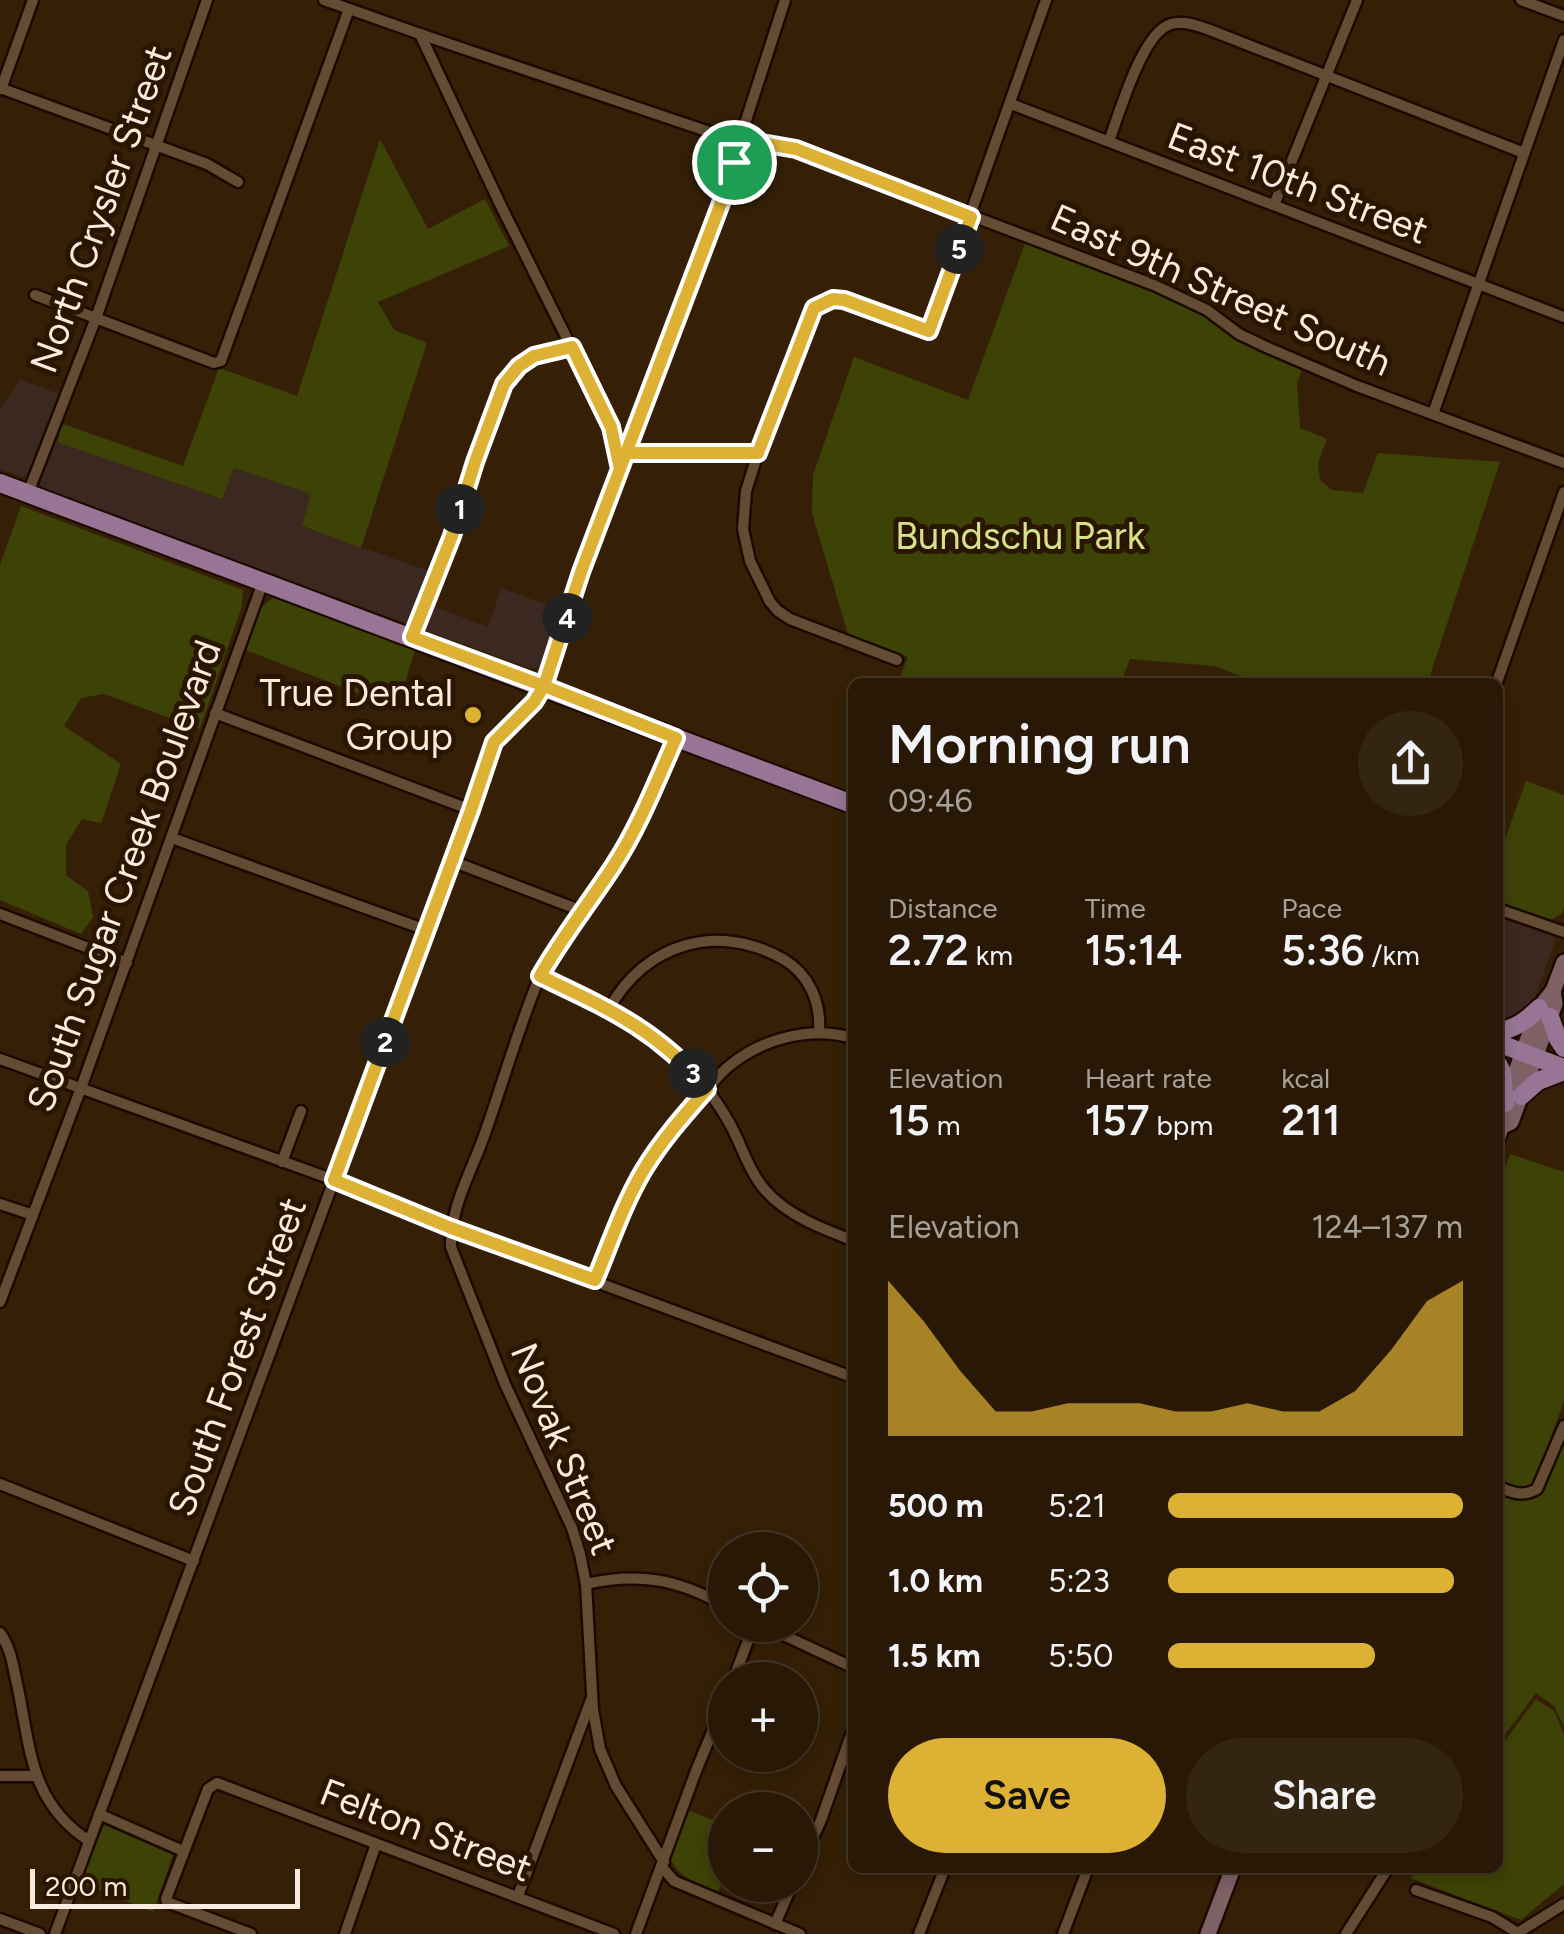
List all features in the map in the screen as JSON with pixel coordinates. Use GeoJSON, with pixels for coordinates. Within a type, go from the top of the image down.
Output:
{"type":"FeatureCollection","features":[{"type":"Feature","properties":{"kind":"main road"},"geometry":{"type":"LineString","coordinates":[[0,483],[848,802]]}},
{"type":"Feature","properties":{"kind":"main road"},"geometry":{"type":"LineString","coordinates":[[1564,962],[1552,991],[1542,1002],[1564,1048]]}},
{"type":"Feature","properties":{"kind":"main road"},"geometry":{"type":"LineString","coordinates":[[1503,1031],[1545,1013]]}},
{"type":"Feature","properties":{"kind":"main road"},"geometry":{"type":"LineString","coordinates":[[1503,1113],[1513,1099],[1545,1013]]}},
{"type":"Feature","properties":{"kind":"main road"},"geometry":{"type":"LineString","coordinates":[[1503,1045],[1564,1069]]}},
{"type":"Feature","properties":{"kind":"main road"},"geometry":{"type":"LineString","coordinates":[[1513,1099],[1564,1069]]}},
{"type":"Feature","properties":{"kind":"main road"},"geometry":{"type":"LineString","coordinates":[[1503,1074],[1513,1099]]}},
{"type":"Feature","properties":{"kind":"main road"},"geometry":{"type":"LineString","coordinates":[[1208,1934],[1230,1873]]}},
{"type":"Feature","properties":{"kind":"street"},"geometry":{"type":"LineString","coordinates":[[34,0],[1,88],[208,164],[238,182]]}},
{"type":"Feature","properties":{"kind":"street","name":"North Crysler Street"},"geometry":{"type":"LineString","coordinates":[[28,494],[96,318],[207,0]]}},
{"type":"Feature","properties":{"kind":"street","name":"East 9th Street South"},"geometry":{"type":"LineString","coordinates":[[324,0],[739,142],[796,149],[1154,285],[1207,310],[1239,334],[1264,346],[1357,386],[1564,463]]}},
{"type":"Feature","properties":{"kind":"street"},"geometry":{"type":"LineString","coordinates":[[544,686],[581,572],[729,182],[785,0]]}},
{"type":"Feature","properties":{"kind":"street"},"geometry":{"type":"LineString","coordinates":[[897,660],[790,619],[770,602],[750,561],[743,529],[746,491],[814,308],[827,301],[844,300],[929,331],[1046,0]]}},
{"type":"Feature","properties":{"kind":"street"},"geometry":{"type":"LineString","coordinates":[[1274,205],[1357,0]]}},
{"type":"Feature","properties":{"kind":"street"},"geometry":{"type":"LineString","coordinates":[[1521,0],[1564,16]]}},
{"type":"Feature","properties":{"kind":"street"},"geometry":{"type":"LineString","coordinates":[[35,295],[214,363],[221,361],[349,9]]}},
{"type":"Feature","properties":{"kind":"street"},"geometry":{"type":"LineString","coordinates":[[1110,142],[1142,56],[1164,27],[1186,23],[1524,153]]}},
{"type":"Feature","properties":{"kind":"street"},"geometry":{"type":"LineString","coordinates":[[420,34],[611,427],[620,469]]}},
{"type":"Feature","properties":{"kind":"street"},"geometry":{"type":"LineString","coordinates":[[1433,414],[1564,40]]}},
{"type":"Feature","properties":{"kind":"street","name":"East 10th Street"},"geometry":{"type":"LineString","coordinates":[[1010,104],[1564,317]]}},
{"type":"Feature","properties":{"kind":"street"},"geometry":{"type":"LineString","coordinates":[[412,637],[452,536],[504,384],[534,356],[572,347]]}},
{"type":"Feature","properties":{"kind":"street"},"geometry":{"type":"LineString","coordinates":[[626,453],[758,453]]}},
{"type":"Feature","properties":{"kind":"street"},"geometry":{"type":"LineString","coordinates":[[1498,678],[1564,492]]}},
{"type":"Feature","properties":{"kind":"street","name":"South Sugar Creek Boulevard"},"geometry":{"type":"LineString","coordinates":[[0,1302],[263,582]]}},
{"type":"Feature","properties":{"kind":"street","name":"South Forest Street"},"geometry":{"type":"LineString","coordinates":[[55,1934],[471,810],[488,753],[544,686]]}},
{"type":"Feature","properties":{"kind":"street"},"geometry":{"type":"LineString","coordinates":[[215,713],[471,810]]}},
{"type":"Feature","properties":{"kind":"street"},"geometry":{"type":"LineString","coordinates":[[451,1228],[540,976],[633,833],[676,738]]}},
{"type":"Feature","properties":{"kind":"street"},"geometry":{"type":"LineString","coordinates":[[172,838],[426,930]]}},
{"type":"Feature","properties":{"kind":"street"},"geometry":{"type":"LineString","coordinates":[[452,861],[582,911]]}},
{"type":"Feature","properties":{"kind":"street"},"geometry":{"type":"LineString","coordinates":[[1503,911],[1564,932]]}},
{"type":"Feature","properties":{"kind":"street"},"geometry":{"type":"LineString","coordinates":[[0,914],[126,962]]}},
{"type":"Feature","properties":{"kind":"street"},"geometry":{"type":"LineString","coordinates":[[609,1008],[632,976],[657,958],[695,942],[728,940],[769,951],[802,974],[816,1002],[818,1032]]}},
{"type":"Feature","properties":{"kind":"street"},"geometry":{"type":"LineString","coordinates":[[540,976],[609,1008],[670,1049],[707,1089],[769,1195],[818,1226],[848,1238]]}},
{"type":"Feature","properties":{"kind":"street"},"geometry":{"type":"LineString","coordinates":[[595,1280],[642,1172],[663,1140],[728,1066],[779,1039],[818,1032],[848,1037]]}},
{"type":"Feature","properties":{"kind":"street"},"geometry":{"type":"LineString","coordinates":[[0,1060],[334,1180],[451,1228],[848,1375]]}},
{"type":"Feature","properties":{"kind":"street"},"geometry":{"type":"LineString","coordinates":[[282,1162],[302,1111]]}},
{"type":"Feature","properties":{"kind":"street"},"geometry":{"type":"LineString","coordinates":[[0,1204],[33,1216]]}},
{"type":"Feature","properties":{"kind":"street","name":"Novak Street"},"geometry":{"type":"LineString","coordinates":[[451,1228],[451,1246],[505,1384],[572,1528],[586,1584],[592,1696],[600,1749],[616,1786],[663,1865]]}},
{"type":"Feature","properties":{"kind":"street"},"geometry":{"type":"LineString","coordinates":[[1503,1489],[1517,1494],[1532,1492],[1542,1482],[1564,1426]]}},
{"type":"Feature","properties":{"kind":"street"},"geometry":{"type":"LineString","coordinates":[[0,1484],[194,1560]]}},
{"type":"Feature","properties":{"kind":"street"},"geometry":{"type":"LineString","coordinates":[[586,1584],[644,1577],[708,1596]]}},
{"type":"Feature","properties":{"kind":"street"},"geometry":{"type":"LineString","coordinates":[[1,1634],[10,1651],[28,1749],[37,1776],[60,1818],[90,1841]]}},
{"type":"Feature","properties":{"kind":"street"},"geometry":{"type":"LineString","coordinates":[[799,1642],[848,1664]]}},
{"type":"Feature","properties":{"kind":"street"},"geometry":{"type":"LineString","coordinates":[[518,1896],[592,1696]]}},
{"type":"Feature","properties":{"kind":"street"},"geometry":{"type":"LineString","coordinates":[[636,1934],[708,1742]]}},
{"type":"Feature","properties":{"kind":"street"},"geometry":{"type":"LineString","coordinates":[[818,1825],[848,1743]]}},
{"type":"Feature","properties":{"kind":"street"},"geometry":{"type":"LineString","coordinates":[[0,1776],[37,1776]]}},
{"type":"Feature","properties":{"kind":"street","name":"Felton Street"},"geometry":{"type":"LineString","coordinates":[[184,1851],[208,1789],[217,1783],[614,1934]]}},
{"type":"Feature","properties":{"kind":"street"},"geometry":{"type":"LineString","coordinates":[[100,1814],[184,1851],[166,1899],[172,1904],[251,1934]]}},
{"type":"Feature","properties":{"kind":"street"},"geometry":{"type":"LineString","coordinates":[[345,1934],[376,1844]]}},
{"type":"Feature","properties":{"kind":"street"},"geometry":{"type":"LineString","coordinates":[[663,1865],[674,1881],[800,1934]]}},
{"type":"Feature","properties":{"kind":"street"},"geometry":{"type":"LineString","coordinates":[[919,1934],[943,1873]]}},
{"type":"Feature","properties":{"kind":"street"},"geometry":{"type":"LineString","coordinates":[[1063,1934],[1086,1873]]}},
{"type":"Feature","properties":{"kind":"street"},"geometry":{"type":"LineString","coordinates":[[1346,1934],[1385,1873]]}},
{"type":"Feature","properties":{"kind":"street"},"geometry":{"type":"LineString","coordinates":[[1416,1890],[1492,1917],[1517,1933],[1564,1904]]}},
{"type":"Feature","properties":{"kind":"street"},"geometry":{"type":"LineString","coordinates":[[776,1924],[785,1902]]}},
{"type":"Feature","properties":{"kind":"street"},"geometry":{"type":"LineString","coordinates":[[0,1919],[40,1934]]}},
{"type":"Feature","properties":{"kind":"shaded area"},"geometry":{"type":"Polygon","coordinates":[[[20,380],[60,394],[32,469],[23,477],[0,469],[0,409],[20,380]]]}},
{"type":"Feature","properties":{"kind":"shaded area"},"geometry":{"type":"Polygon","coordinates":[[[52,440],[222,499],[234,468],[312,494],[303,527],[432,572],[412,621],[405,623],[45,489],[39,479],[52,440]]]}},
{"type":"Feature","properties":{"kind":"shaded area"},"geometry":{"type":"Polygon","coordinates":[[[501,588],[564,611],[549,657],[540,668],[529,668],[423,629],[430,605],[488,627],[501,588]]]}},
{"type":"Feature","properties":{"kind":"shaded area"},"geometry":{"type":"Polygon","coordinates":[[[1503,913],[1552,931],[1556,938],[1531,1009],[1503,1024],[1503,913]]]}},
{"type":"Feature","properties":{"kind":"green space"},"geometry":{"type":"Polygon","coordinates":[[[380,139],[428,229],[485,199],[509,246],[378,302],[394,330],[427,343],[361,548],[302,526],[311,494],[234,468],[222,499],[57,442],[63,424],[183,466],[219,368],[297,396],[380,139]]]}},
{"type":"Feature","properties":{"kind":"green space","name":"Bundschu Park"},"geometry":{"type":"Polygon","coordinates":[[[1026,241],[1207,313],[1245,341],[1302,369],[1297,384],[1300,428],[1327,439],[1318,462],[1320,480],[1332,490],[1363,493],[1378,453],[1500,462],[1429,678],[1246,678],[1215,666],[1130,659],[1123,678],[900,678],[908,657],[848,634],[812,513],[813,475],[854,357],[968,400],[1026,241]]]}},
{"type":"Feature","properties":{"kind":"green space"},"geometry":{"type":"Polygon","coordinates":[[[21,506],[243,590],[242,606],[200,729],[104,694],[81,698],[64,726],[121,764],[101,823],[82,819],[66,845],[66,875],[88,891],[93,917],[81,934],[0,900],[0,565],[21,506]]]}},
{"type":"Feature","properties":{"kind":"green space"},"geometry":{"type":"Polygon","coordinates":[[[273,598],[415,650],[397,708],[243,649],[258,614],[273,598]]]}},
{"type":"Feature","properties":{"kind":"green space"},"geometry":{"type":"Polygon","coordinates":[[[1526,781],[1564,795],[1562,913],[1551,920],[1503,905],[1503,844],[1526,781]]]}},
{"type":"Feature","properties":{"kind":"green space"},"geometry":{"type":"Polygon","coordinates":[[[1510,1154],[1564,1172],[1564,1401],[1536,1477],[1530,1485],[1518,1488],[1503,1482],[1503,1173],[1510,1154]]]}},
{"type":"Feature","properties":{"kind":"green space"},"geometry":{"type":"Polygon","coordinates":[[[1564,1436],[1564,1726],[1554,1706],[1536,1693],[1503,1737],[1503,1496],[1527,1499],[1537,1494],[1550,1476],[1564,1436]]]}},
{"type":"Feature","properties":{"kind":"green space"},"geometry":{"type":"Polygon","coordinates":[[[1536,1699],[1554,1711],[1564,1734],[1564,1884],[1521,1920],[1410,1878],[1414,1873],[1503,1873],[1503,1743],[1536,1699]]]}},
{"type":"Feature","properties":{"kind":"green space"},"geometry":{"type":"Polygon","coordinates":[[[687,1810],[708,1818],[708,1890],[691,1881],[670,1859],[687,1810]]]}},
{"type":"Feature","properties":{"kind":"green space"},"geometry":{"type":"Polygon","coordinates":[[[104,1825],[173,1855],[153,1912],[80,1882],[104,1825]]]}},
{"type":"Feature","properties":{"kind":"place","name":"True Dental Group"},"geometry":{"type":"Point","coordinates":[473,715]}},
{"type":"Feature","properties":{"kind":"route"},"geometry":{"type":"LineString","coordinates":[[734,162],[620,469],[611,427],[572,347],[534,356],[504,384],[452,536],[412,637],[544,686],[488,753],[471,810],[334,1180],[595,1280],[642,1172],[663,1140],[707,1089],[670,1049],[635,1024],[540,976],[633,833],[676,738],[544,686],[581,572],[620,469],[626,453],[758,453],[814,308],[833,299],[844,300],[929,331],[971,217],[796,149],[739,142],[734,162]]}}]}
